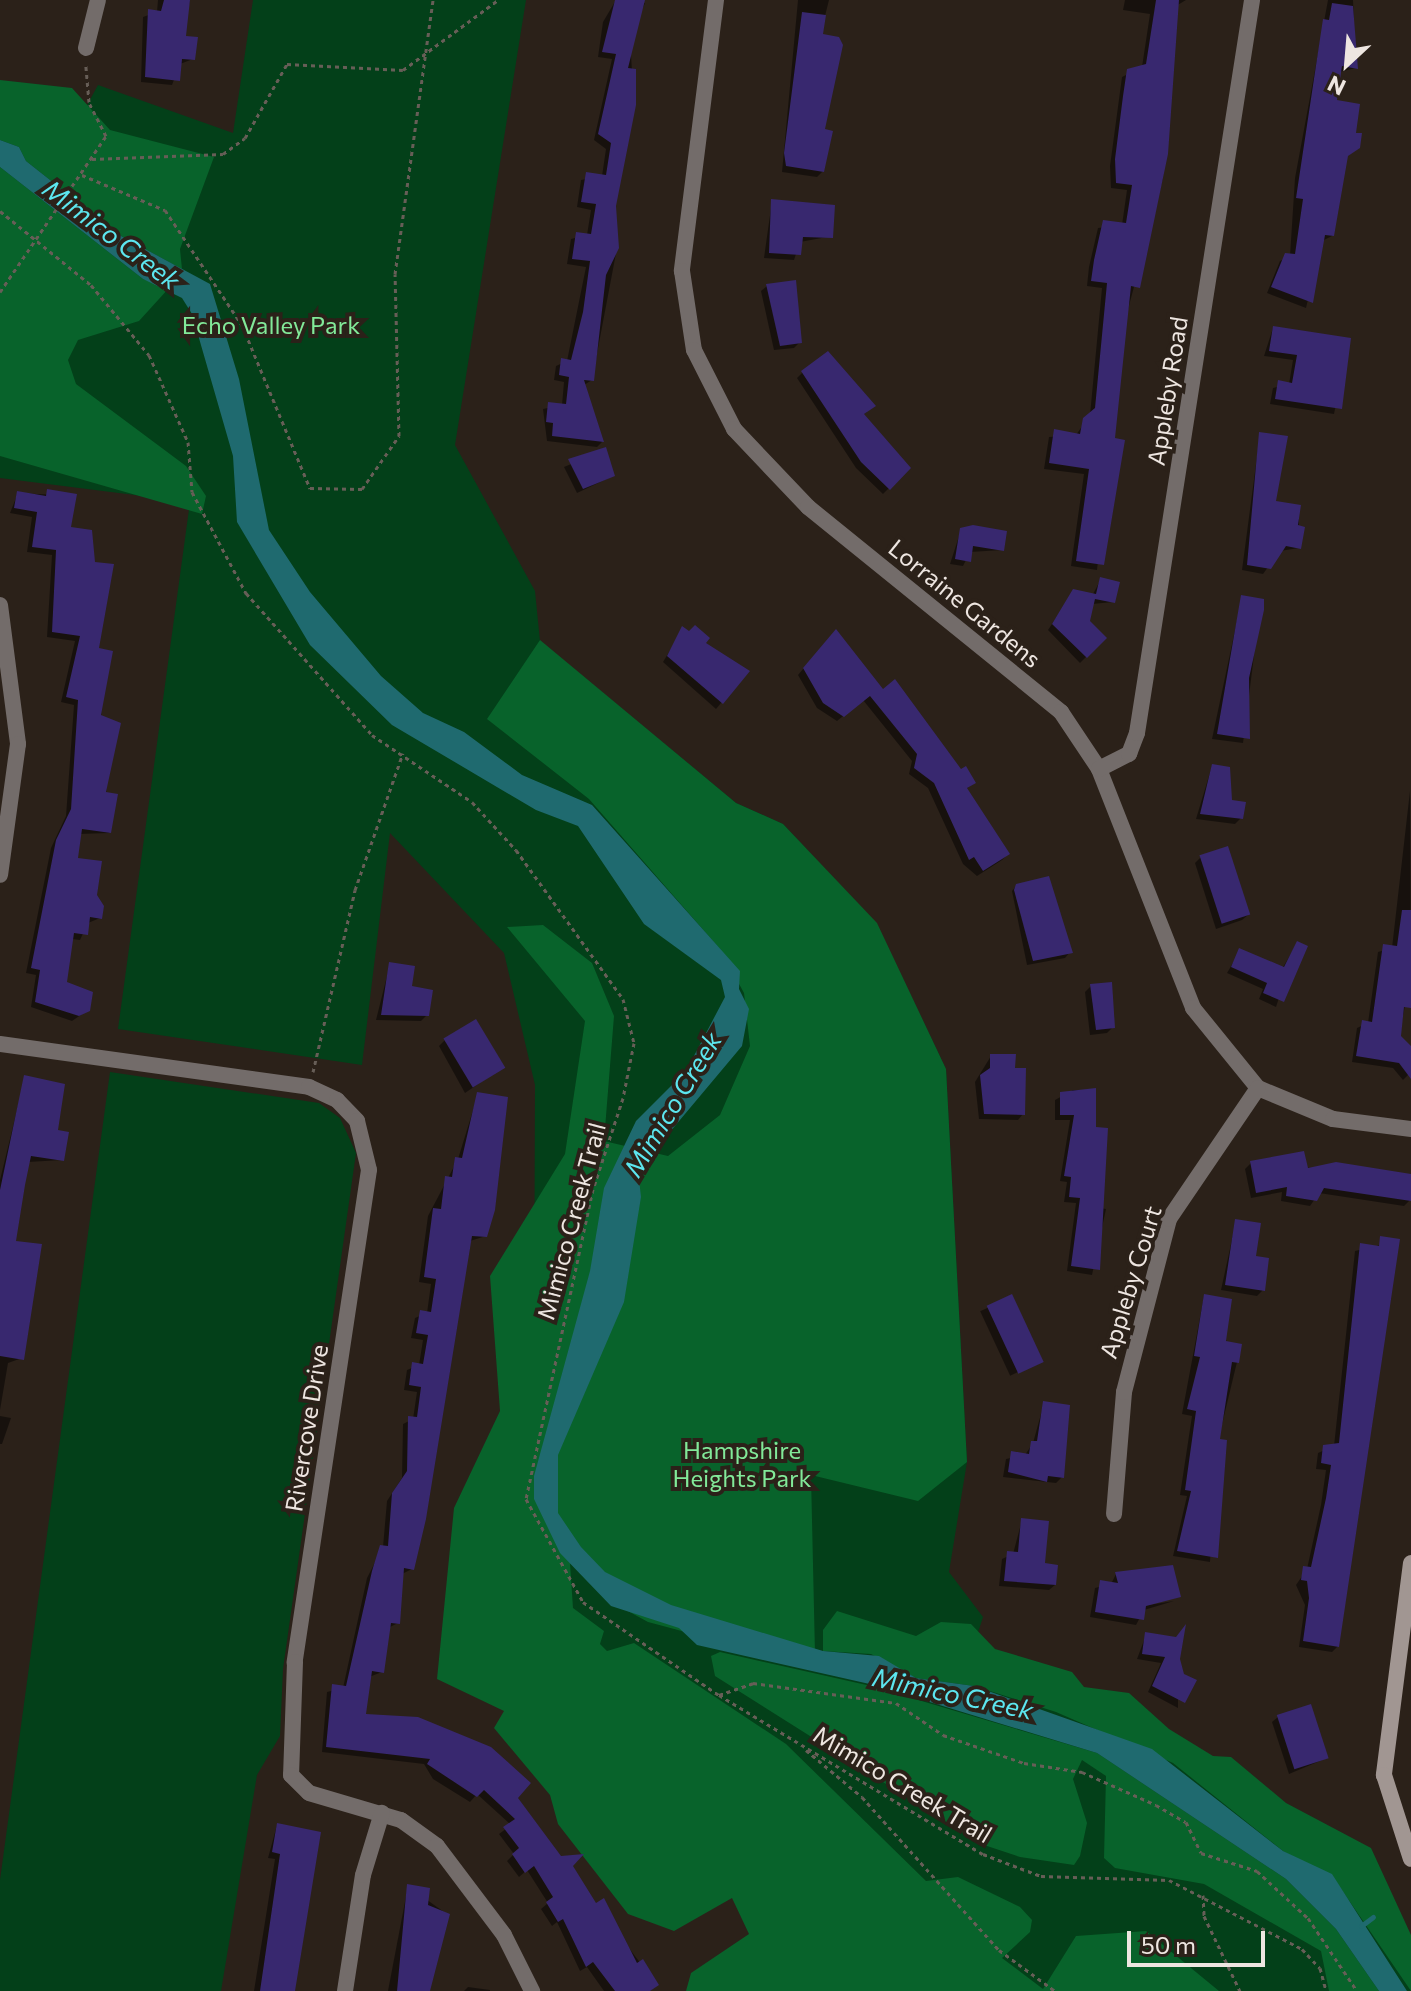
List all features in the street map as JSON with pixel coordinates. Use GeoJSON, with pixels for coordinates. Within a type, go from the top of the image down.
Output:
{"type":"FeatureCollection","features":[{"type":"Feature","properties":{"kind":"main road"},"geometry":{"type":"LineString","coordinates":[[1411,1563],[1384,1775],[1411,1859]]}},
{"type":"Feature","properties":{"kind":"street"},"geometry":{"type":"LineString","coordinates":[[86,48],[98,0]]}},
{"type":"Feature","properties":{"kind":"street","name":"Lorraine Gardens"},"geometry":{"type":"LineString","coordinates":[[716,0],[682,271],[694,350],[734,429],[808,507],[1061,712],[1099,769],[1193,1008],[1258,1088],[1333,1119],[1411,1129]]}},
{"type":"Feature","properties":{"kind":"street","name":"Appleby Road"},"geometry":{"type":"LineString","coordinates":[[1099,769],[1129,754],[1137,733],[1252,0]]}},
{"type":"Feature","properties":{"kind":"street"},"geometry":{"type":"LineString","coordinates":[[0,605],[6,677],[18,744],[0,875]]}},
{"type":"Feature","properties":{"kind":"street","name":"Rivercove Drive"},"geometry":{"type":"LineString","coordinates":[[0,1044],[309,1087],[337,1100],[357,1121],[369,1170],[295,1662],[291,1775],[309,1793],[382,1813],[437,1846],[504,1935],[532,1991]]}},
{"type":"Feature","properties":{"kind":"street","name":"Appleby Court"},"geometry":{"type":"LineString","coordinates":[[1114,1514],[1124,1392],[1169,1219],[1258,1088]]}},
{"type":"Feature","properties":{"kind":"street"},"geometry":{"type":"LineString","coordinates":[[345,1991],[363,1875],[382,1813]]}},
{"type":"Feature","properties":{"kind":"path"},"geometry":{"type":"LineString","coordinates":[[82,175],[165,210],[242,325],[310,488],[362,489],[399,436],[395,274],[433,0]]}},
{"type":"Feature","properties":{"kind":"path"},"geometry":{"type":"LineString","coordinates":[[92,159],[223,154],[245,138],[287,64],[403,70],[498,0]]}},
{"type":"Feature","properties":{"kind":"path"},"geometry":{"type":"LineString","coordinates":[[0,292],[106,136],[85,84],[86,48]]}},
{"type":"Feature","properties":{"kind":"path","name":"Mimico Creek Trail"},"geometry":{"type":"LineString","coordinates":[[0,211],[91,285],[149,355],[188,442],[192,492],[246,593],[372,735],[472,802],[516,850],[623,999],[634,1043],[623,1098],[593,1189],[526,1499],[592,1613],[719,1695],[1010,1866],[1041,1876],[1169,1880],[1302,1949],[1320,1968],[1326,1991]]}},
{"type":"Feature","properties":{"kind":"path"},"geometry":{"type":"LineString","coordinates":[[309,1087],[355,890],[403,753]]}},
{"type":"Feature","properties":{"kind":"path"},"geometry":{"type":"LineString","coordinates":[[719,1695],[753,1683],[896,1703],[943,1735],[1024,1763],[1082,1772],[1156,1805],[1186,1822],[1201,1853],[1267,1880],[1308,1918],[1357,1991]]}},
{"type":"Feature","properties":{"kind":"path"},"geometry":{"type":"LineString","coordinates":[[797,1742],[862,1797],[999,1950],[1055,1991]]}},
{"type":"Feature","properties":{"kind":"path"},"geometry":{"type":"LineString","coordinates":[[1203,1895],[1204,1916],[1240,1991]]}},
{"type":"Feature","properties":{"kind":"green space","name":"Hampshire Heights Park"},"geometry":{"type":"Polygon","coordinates":[[[253,0],[526,0],[455,445],[535,591],[540,641],[736,803],[783,824],[876,923],[946,1069],[967,1462],[949,1572],[983,1617],[973,1648],[1187,1760],[1391,1910],[1411,1991],[776,1991],[738,1887],[593,1742],[534,1352],[535,1085],[504,953],[390,833],[362,1065],[118,1029],[190,502],[0,478],[0,88],[86,107],[98,85],[233,133],[253,0]]]}},
{"type":"Feature","properties":{"kind":"green space"},"geometry":{"type":"Polygon","coordinates":[[[0,80],[72,88],[110,130],[214,157],[180,249],[182,269],[121,236],[26,161],[19,147],[0,140],[0,80]]]}},
{"type":"Feature","properties":{"kind":"green space"},"geometry":{"type":"Polygon","coordinates":[[[0,167],[143,279],[169,288],[139,321],[78,340],[68,360],[76,384],[186,466],[206,496],[202,514],[0,456],[0,167]]]}},
{"type":"Feature","properties":{"kind":"green space"},"geometry":{"type":"Polygon","coordinates":[[[540,640],[736,803],[783,824],[877,923],[946,1069],[967,1462],[918,1501],[811,1475],[815,1653],[760,1652],[648,1622],[615,1604],[570,1563],[573,1608],[604,1631],[600,1644],[607,1651],[634,1643],[786,1744],[926,1881],[958,1877],[1020,1907],[1032,1920],[1030,1932],[1002,1958],[1043,1989],[1076,1936],[1146,1931],[1219,1991],[686,1991],[691,1973],[749,1934],[732,1898],[674,1931],[628,1914],[558,1824],[550,1795],[494,1728],[504,1711],[437,1679],[454,1508],[500,1411],[490,1276],[565,1154],[585,1021],[507,927],[543,925],[592,963],[614,1016],[604,1141],[668,1156],[720,1115],[750,1046],[744,993],[720,949],[589,799],[487,719],[540,640]]]}},
{"type":"Feature","properties":{"kind":"green space"},"geometry":{"type":"Polygon","coordinates":[[[110,1072],[319,1103],[340,1118],[356,1153],[283,1669],[280,1736],[257,1775],[221,1991],[0,1991],[0,1880],[110,1072]]]}},
{"type":"Feature","properties":{"kind":"green space"},"geometry":{"type":"Polygon","coordinates":[[[837,1611],[916,1636],[941,1622],[971,1624],[995,1649],[1072,1672],[1084,1687],[1129,1693],[1169,1729],[1213,1756],[1231,1757],[1286,1803],[1371,1848],[1411,1935],[1411,1991],[1335,1880],[1283,1851],[1173,1763],[1056,1712],[974,1686],[916,1678],[871,1654],[823,1651],[823,1630],[837,1611]]]}},
{"type":"Feature","properties":{"kind":"green space"},"geometry":{"type":"Polygon","coordinates":[[[720,1652],[871,1686],[1097,1753],[1286,1879],[1336,1929],[1379,1991],[1329,1991],[1321,1951],[1204,1884],[1115,1868],[1104,1858],[1106,1776],[1082,1760],[1073,1779],[1087,1823],[1080,1856],[1074,1865],[1020,1857],[981,1844],[715,1676],[711,1656],[720,1652]]]}},
{"type":"Feature","properties":{"kind":"water","name":"Mimico Creek"},"geometry":{"type":"Polygon","coordinates":[[[0,140],[19,147],[26,161],[121,236],[210,284],[239,379],[269,530],[310,592],[381,676],[423,713],[464,732],[522,775],[592,805],[740,971],[739,989],[749,1009],[742,1046],[638,1170],[641,1197],[624,1302],[558,1455],[558,1513],[581,1547],[605,1572],[671,1605],[823,1651],[879,1656],[916,1678],[974,1686],[1152,1749],[1283,1851],[1332,1874],[1407,1991],[1379,1991],[1336,1929],[1286,1879],[1097,1753],[874,1685],[697,1645],[679,1628],[611,1606],[560,1553],[534,1499],[534,1476],[590,1271],[604,1188],[636,1121],[686,1071],[725,997],[721,980],[644,924],[578,826],[536,810],[392,725],[310,645],[237,522],[233,456],[192,314],[182,298],[143,279],[0,167],[0,140]]]}},
{"type":"Feature","properties":{"kind":"building"},"geometry":{"type":"Polygon","coordinates":[[[164,0],[190,0],[186,36],[198,37],[195,60],[182,59],[180,81],[145,77],[148,9],[161,11],[164,0]]]}},
{"type":"Feature","properties":{"kind":"building"},"geometry":{"type":"Polygon","coordinates":[[[615,0],[645,0],[628,68],[636,69],[636,105],[616,206],[619,248],[606,275],[594,381],[584,380],[604,442],[552,436],[553,423],[546,422],[548,402],[566,404],[569,377],[559,375],[561,358],[571,360],[583,312],[590,261],[572,259],[576,232],[591,234],[596,204],[581,202],[586,172],[606,175],[611,143],[598,134],[616,54],[602,52],[615,0]]]}},
{"type":"Feature","properties":{"kind":"building"},"geometry":{"type":"Polygon","coordinates":[[[1156,0],[1179,0],[1168,154],[1140,288],[1131,286],[1115,438],[1125,440],[1104,565],[1076,561],[1089,469],[1049,463],[1054,429],[1080,434],[1083,418],[1095,408],[1107,283],[1091,281],[1094,260],[1103,220],[1126,223],[1132,185],[1116,183],[1115,159],[1123,96],[1127,69],[1146,64],[1156,0]]]}},
{"type":"Feature","properties":{"kind":"building"},"geometry":{"type":"Polygon","coordinates":[[[1332,3],[1353,6],[1358,69],[1342,66],[1337,100],[1360,104],[1356,133],[1362,133],[1360,148],[1348,156],[1334,236],[1325,235],[1313,303],[1271,287],[1285,253],[1295,254],[1303,199],[1296,198],[1323,19],[1329,20],[1332,3]]]}},
{"type":"Feature","properties":{"kind":"building"},"geometry":{"type":"Polygon","coordinates":[[[802,12],[826,15],[823,34],[839,37],[843,45],[825,129],[833,131],[824,172],[786,166],[784,153],[802,12]]]}},
{"type":"Feature","properties":{"kind":"building"},"geometry":{"type":"Polygon","coordinates":[[[771,199],[835,205],[833,238],[803,237],[801,255],[769,253],[771,199]]]}},
{"type":"Feature","properties":{"kind":"building"},"geometry":{"type":"Polygon","coordinates":[[[796,280],[802,343],[780,346],[766,284],[796,280]]]}},
{"type":"Feature","properties":{"kind":"building"},"geometry":{"type":"Polygon","coordinates":[[[1273,326],[1351,338],[1342,409],[1275,399],[1278,380],[1292,383],[1297,355],[1269,351],[1273,326]]]}},
{"type":"Feature","properties":{"kind":"building"},"geometry":{"type":"Polygon","coordinates":[[[828,351],[876,406],[864,414],[911,468],[890,490],[861,462],[801,371],[828,351]]]}},
{"type":"Feature","properties":{"kind":"building"},"geometry":{"type":"Polygon","coordinates":[[[1259,432],[1288,436],[1276,501],[1301,505],[1298,525],[1305,527],[1301,549],[1286,546],[1271,569],[1247,565],[1259,432]]]}},
{"type":"Feature","properties":{"kind":"building"},"geometry":{"type":"Polygon","coordinates":[[[606,447],[615,476],[583,489],[568,459],[606,447]]]}},
{"type":"Feature","properties":{"kind":"building"},"geometry":{"type":"Polygon","coordinates":[[[47,489],[77,494],[71,527],[92,530],[95,562],[114,564],[99,648],[113,651],[101,715],[121,723],[106,792],[118,794],[111,833],[82,829],[78,858],[102,861],[97,895],[104,906],[102,919],[90,917],[88,935],[74,933],[67,982],[93,992],[90,1011],[79,1016],[35,1002],[40,970],[31,968],[56,840],[71,809],[78,700],[66,697],[80,636],[52,632],[56,550],[32,547],[37,512],[14,508],[17,491],[46,496],[47,489]]]}},
{"type":"Feature","properties":{"kind":"building"},"geometry":{"type":"Polygon","coordinates":[[[973,525],[1007,531],[1004,551],[973,546],[971,562],[955,559],[960,528],[973,525]]]}},
{"type":"Feature","properties":{"kind":"building"},"geometry":{"type":"Polygon","coordinates":[[[1100,577],[1120,582],[1115,603],[1095,599],[1090,621],[1107,638],[1087,658],[1052,624],[1073,589],[1096,594],[1100,577]]]}},
{"type":"Feature","properties":{"kind":"building"},"geometry":{"type":"Polygon","coordinates":[[[1241,595],[1264,599],[1249,678],[1250,739],[1217,734],[1241,595]]]}},
{"type":"Feature","properties":{"kind":"building"},"geometry":{"type":"Polygon","coordinates":[[[695,625],[710,638],[706,643],[750,671],[723,704],[667,656],[682,626],[689,631],[695,625]]]}},
{"type":"Feature","properties":{"kind":"building"},"geometry":{"type":"Polygon","coordinates":[[[836,629],[883,689],[895,679],[961,769],[966,766],[976,783],[967,788],[1010,854],[983,871],[974,857],[969,860],[934,783],[914,768],[917,754],[870,696],[844,717],[823,703],[803,668],[836,629]]]}},
{"type":"Feature","properties":{"kind":"building"},"geometry":{"type":"Polygon","coordinates":[[[1212,764],[1230,767],[1232,800],[1246,802],[1243,819],[1200,814],[1212,764]]]}},
{"type":"Feature","properties":{"kind":"building"},"geometry":{"type":"Polygon","coordinates":[[[1228,846],[1250,914],[1222,924],[1199,855],[1228,846]]]}},
{"type":"Feature","properties":{"kind":"building"},"geometry":{"type":"Polygon","coordinates":[[[1049,876],[1073,953],[1033,961],[1014,890],[1016,884],[1049,876]]]}},
{"type":"Feature","properties":{"kind":"building"},"geometry":{"type":"Polygon","coordinates":[[[1402,910],[1411,910],[1411,1008],[1404,1007],[1401,1036],[1411,1046],[1411,1079],[1399,1063],[1356,1056],[1362,1020],[1372,1022],[1383,944],[1397,946],[1402,910]]]}},
{"type":"Feature","properties":{"kind":"building"},"geometry":{"type":"Polygon","coordinates":[[[1297,941],[1308,946],[1284,1002],[1263,993],[1267,983],[1231,967],[1239,948],[1284,967],[1297,941]]]}},
{"type":"Feature","properties":{"kind":"building"},"geometry":{"type":"Polygon","coordinates":[[[389,962],[415,966],[412,986],[433,990],[429,1016],[381,1015],[389,962]]]}},
{"type":"Feature","properties":{"kind":"building"},"geometry":{"type":"Polygon","coordinates":[[[1112,982],[1115,1028],[1096,1030],[1090,984],[1112,982]]]}},
{"type":"Feature","properties":{"kind":"building"},"geometry":{"type":"Polygon","coordinates":[[[476,1019],[505,1068],[473,1087],[443,1039],[476,1019]]]}},
{"type":"Feature","properties":{"kind":"building"},"geometry":{"type":"Polygon","coordinates":[[[990,1054],[1016,1054],[1015,1068],[1026,1068],[1025,1115],[984,1114],[980,1075],[990,1068],[990,1054]]]}},
{"type":"Feature","properties":{"kind":"building"},"geometry":{"type":"Polygon","coordinates":[[[24,1075],[65,1084],[58,1130],[69,1132],[64,1161],[31,1156],[25,1185],[16,1241],[42,1244],[24,1360],[0,1356],[0,1190],[24,1075]]]}},
{"type":"Feature","properties":{"kind":"building"},"geometry":{"type":"Polygon","coordinates":[[[1096,1088],[1096,1127],[1108,1128],[1100,1270],[1071,1266],[1080,1198],[1069,1197],[1071,1177],[1064,1176],[1074,1115],[1060,1115],[1060,1092],[1096,1088]]]}},
{"type":"Feature","properties":{"kind":"building"},"geometry":{"type":"Polygon","coordinates":[[[477,1092],[508,1097],[495,1210],[487,1237],[472,1236],[426,1519],[414,1570],[404,1568],[400,1624],[391,1623],[384,1673],[372,1671],[366,1714],[418,1717],[491,1747],[531,1783],[518,1798],[561,1856],[584,1854],[573,1866],[596,1903],[604,1898],[637,1963],[643,1959],[659,1985],[650,1991],[615,1991],[593,1962],[586,1967],[563,1919],[558,1922],[546,1902],[553,1897],[534,1866],[525,1873],[512,1854],[519,1848],[503,1827],[515,1819],[484,1790],[477,1797],[427,1764],[430,1759],[326,1747],[332,1684],[346,1686],[372,1571],[380,1545],[388,1546],[392,1493],[407,1471],[408,1416],[417,1417],[421,1387],[409,1385],[412,1362],[423,1364],[428,1335],[416,1333],[420,1310],[431,1312],[436,1279],[424,1277],[433,1208],[441,1209],[445,1176],[452,1177],[455,1157],[462,1158],[477,1092]]]}},
{"type":"Feature","properties":{"kind":"building"},"geometry":{"type":"Polygon","coordinates":[[[1304,1151],[1308,1168],[1336,1162],[1411,1174],[1411,1201],[1324,1188],[1317,1201],[1286,1196],[1287,1187],[1256,1193],[1250,1161],[1304,1151]]]}},
{"type":"Feature","properties":{"kind":"building"},"geometry":{"type":"Polygon","coordinates":[[[1235,1219],[1261,1223],[1256,1256],[1269,1258],[1265,1291],[1225,1285],[1235,1219]]]}},
{"type":"Feature","properties":{"kind":"building"},"geometry":{"type":"Polygon","coordinates":[[[1380,1236],[1400,1239],[1339,1647],[1303,1641],[1309,1598],[1307,1581],[1301,1580],[1303,1566],[1311,1567],[1326,1498],[1331,1465],[1321,1463],[1323,1445],[1339,1443],[1360,1243],[1379,1246],[1380,1236]]]}},
{"type":"Feature","properties":{"kind":"building"},"geometry":{"type":"Polygon","coordinates":[[[1012,1294],[1044,1362],[1018,1374],[987,1306],[1012,1294]]]}},
{"type":"Feature","properties":{"kind":"building"},"geometry":{"type":"Polygon","coordinates":[[[1204,1294],[1232,1299],[1226,1341],[1242,1344],[1239,1363],[1232,1362],[1220,1439],[1227,1440],[1218,1558],[1177,1551],[1191,1491],[1185,1490],[1196,1411],[1187,1409],[1200,1357],[1194,1356],[1204,1294]]]}},
{"type":"Feature","properties":{"kind":"building"},"geometry":{"type":"Polygon","coordinates":[[[1043,1401],[1070,1405],[1064,1478],[1048,1476],[1047,1482],[1008,1472],[1011,1451],[1029,1454],[1031,1441],[1037,1441],[1043,1401]]]}},
{"type":"Feature","properties":{"kind":"building"},"geometry":{"type":"Polygon","coordinates":[[[1021,1518],[1049,1521],[1045,1563],[1058,1565],[1056,1585],[1004,1581],[1007,1551],[1018,1552],[1021,1518]]]}},
{"type":"Feature","properties":{"kind":"building"},"geometry":{"type":"Polygon","coordinates":[[[1173,1565],[1181,1597],[1146,1606],[1144,1620],[1095,1612],[1100,1580],[1118,1583],[1115,1572],[1173,1565]]]}},
{"type":"Feature","properties":{"kind":"building"},"geometry":{"type":"Polygon","coordinates":[[[1186,1624],[1180,1659],[1184,1674],[1197,1680],[1185,1703],[1152,1686],[1165,1657],[1142,1654],[1145,1632],[1176,1637],[1186,1624]]]}},
{"type":"Feature","properties":{"kind":"building"},"geometry":{"type":"Polygon","coordinates":[[[1311,1704],[1329,1758],[1294,1769],[1277,1715],[1311,1704]]]}},
{"type":"Feature","properties":{"kind":"building"},"geometry":{"type":"Polygon","coordinates":[[[277,1823],[321,1832],[295,1991],[260,1991],[280,1854],[272,1852],[277,1823]]]}},
{"type":"Feature","properties":{"kind":"building"},"geometry":{"type":"Polygon","coordinates":[[[407,1884],[430,1888],[428,1905],[450,1914],[430,1991],[397,1991],[407,1884]]]}},
{"type":"Feature","properties":{"kind":"waterway"},"geometry":{"type":"LineString","coordinates":[[1361,1926],[1373,1917]]}},
{"type":"Feature","properties":{"kind":"park label","name":"Echo Valley Park"},"geometry":{"type":"Point","coordinates":[271,325]}}]}
